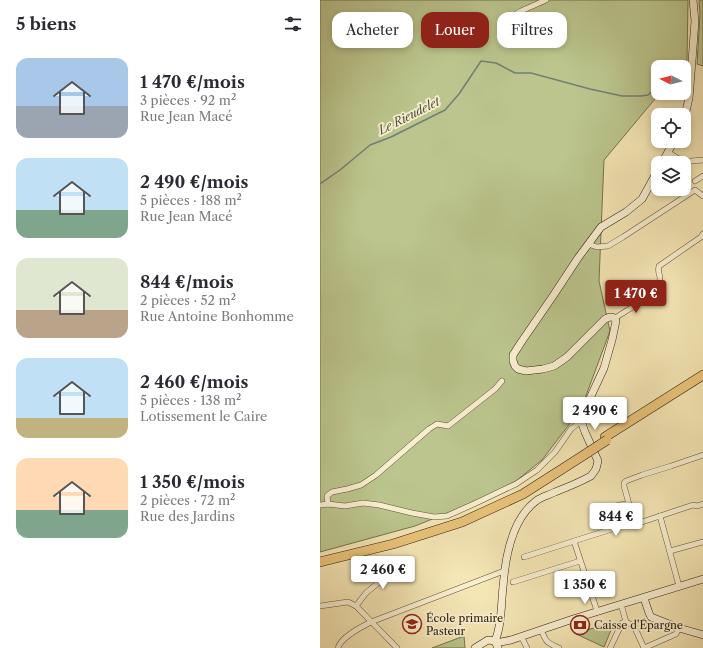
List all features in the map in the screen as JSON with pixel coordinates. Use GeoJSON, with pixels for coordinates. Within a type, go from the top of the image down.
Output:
{"type":"FeatureCollection","features":[{"type":"Feature","properties":{"kind":"highway"},"geometry":{"type":"LineString","coordinates":[[320,556],[417,533],[482,509],[527,486],[582,453],[703,375]]}},
{"type":"Feature","properties":{"kind":"highway"},"geometry":{"type":"LineString","coordinates":[[606,438],[703,380]]}},
{"type":"Feature","properties":{"kind":"highway"},"geometry":{"type":"LineString","coordinates":[[320,562],[393,544],[462,522],[523,494],[582,453]]}},
{"type":"Feature","properties":{"kind":"street"},"geometry":{"type":"LineString","coordinates":[[519,12],[546,0]]}},
{"type":"Feature","properties":{"kind":"street"},"geometry":{"type":"LineString","coordinates":[[687,108],[689,98],[695,21],[693,0]]}},
{"type":"Feature","properties":{"kind":"street"},"geometry":{"type":"LineString","coordinates":[[666,156],[670,148]]}},
{"type":"Feature","properties":{"kind":"street"},"geometry":{"type":"LineString","coordinates":[[668,152],[683,162],[703,160]]}},
{"type":"Feature","properties":{"kind":"street"},"geometry":{"type":"LineString","coordinates":[[694,181],[703,176]]}},
{"type":"Feature","properties":{"kind":"street"},"geometry":{"type":"LineString","coordinates":[[646,295],[631,308],[615,318],[610,316],[605,319],[566,357],[554,366],[526,371],[518,369],[512,361],[513,355],[522,341],[601,227],[626,212],[642,199],[651,183]]}},
{"type":"Feature","properties":{"kind":"street"},"geometry":{"type":"LineString","coordinates":[[588,244],[597,247],[608,246],[695,190],[703,196]]}},
{"type":"Feature","properties":{"kind":"street"},"geometry":{"type":"LineString","coordinates":[[652,289],[660,281],[661,277],[658,269],[659,266],[701,237],[703,234]]}},
{"type":"Feature","properties":{"kind":"street"},"geometry":{"type":"LineString","coordinates":[[495,644],[499,626],[504,571],[508,547],[521,517],[537,500],[592,476],[596,469],[598,460],[585,432],[582,420],[585,409],[604,368],[616,324],[615,318]]}},
{"type":"Feature","properties":{"kind":"street"},"geometry":{"type":"LineString","coordinates":[[328,504],[327,496],[332,492],[361,485],[376,475],[429,429],[438,424],[448,426],[495,389],[502,381]]}},
{"type":"Feature","properties":{"kind":"street"},"geometry":{"type":"LineString","coordinates":[[320,505],[328,504],[345,506],[363,503],[434,517],[447,516],[476,504],[516,484],[537,470],[555,452],[571,429],[582,420]]}},
{"type":"Feature","properties":{"kind":"street"},"geometry":{"type":"LineString","coordinates":[[634,522],[624,486],[626,481],[703,455]]}},
{"type":"Feature","properties":{"kind":"street"},"geometry":{"type":"LineString","coordinates":[[596,509],[600,511],[619,505],[628,504]]}},
{"type":"Feature","properties":{"kind":"street"},"geometry":{"type":"LineString","coordinates":[[524,557],[634,522],[639,523],[692,505],[697,506],[703,504]]}},
{"type":"Feature","properties":{"kind":"street"},"geometry":{"type":"LineString","coordinates":[[660,516],[679,586]]}},
{"type":"Feature","properties":{"kind":"street"},"geometry":{"type":"LineString","coordinates":[[574,541],[597,611]]}},
{"type":"Feature","properties":{"kind":"street"},"geometry":{"type":"LineString","coordinates":[[670,551],[703,542]]}},
{"type":"Feature","properties":{"kind":"street"},"geometry":{"type":"LineString","coordinates":[[513,582],[580,561]]}},
{"type":"Feature","properties":{"kind":"street"},"geometry":{"type":"LineString","coordinates":[[356,606],[366,593],[378,583],[406,571]]}},
{"type":"Feature","properties":{"kind":"street"},"geometry":{"type":"LineString","coordinates":[[338,648],[339,644],[364,625],[504,571]]}},
{"type":"Feature","properties":{"kind":"street"},"geometry":{"type":"LineString","coordinates":[[475,648],[488,640],[495,644],[511,640],[597,611],[703,580]]}},
{"type":"Feature","properties":{"kind":"street"},"geometry":{"type":"LineString","coordinates":[[644,598],[651,617],[679,628],[703,635]]}},
{"type":"Feature","properties":{"kind":"street"},"geometry":{"type":"LineString","coordinates":[[320,606],[348,602],[356,606],[397,648]]}},
{"type":"Feature","properties":{"kind":"street"},"geometry":{"type":"LineString","coordinates":[[610,648],[624,622],[621,604]]}},
{"type":"Feature","properties":{"kind":"street"},"geometry":{"type":"LineString","coordinates":[[624,622],[634,626],[644,648],[676,634],[679,628]]}},
{"type":"Feature","properties":{"kind":"street"},"geometry":{"type":"LineString","coordinates":[[541,630],[546,641],[549,644],[559,648]]}},
{"type":"Feature","properties":{"kind":"street"},"geometry":{"type":"LineString","coordinates":[[521,636],[527,648]]}},
{"type":"Feature","properties":{"kind":"green space"},"geometry":{"type":"Polygon","coordinates":[[[320,0],[688,0],[687,60],[651,60],[651,100],[654,100],[604,160],[599,281],[610,331],[581,409],[542,460],[516,481],[470,504],[415,526],[320,552],[320,0]]]}},
{"type":"Feature","properties":{"kind":"green space"},"geometry":{"type":"Polygon","coordinates":[[[699,0],[703,0],[703,66],[697,64],[700,15],[699,0]]]}},
{"type":"Feature","properties":{"kind":"green space"},"geometry":{"type":"Polygon","coordinates":[[[614,623],[604,647],[574,633],[614,623]]]}},
{"type":"Feature","properties":{"kind":"green space"},"geometry":{"type":"Polygon","coordinates":[[[464,636],[465,648],[432,648],[464,636]]]}},
{"type":"Feature","properties":{"kind":"waterway","name":"Le Rieudelet"},"geometry":{"type":"LineString","coordinates":[[320,184],[340,170],[370,145],[391,137],[445,110],[459,94],[481,61],[496,63],[515,73],[531,73],[622,96],[641,96],[648,95],[651,93]]}},
{"type":"Feature","properties":{"kind":"place","name":"École primaire Pasteur"},"geometry":{"type":"Point","coordinates":[412,624]}},
{"type":"Feature","properties":{"kind":"place","name":"Caisse d'Épargne"},"geometry":{"type":"Point","coordinates":[580,625]}}]}
